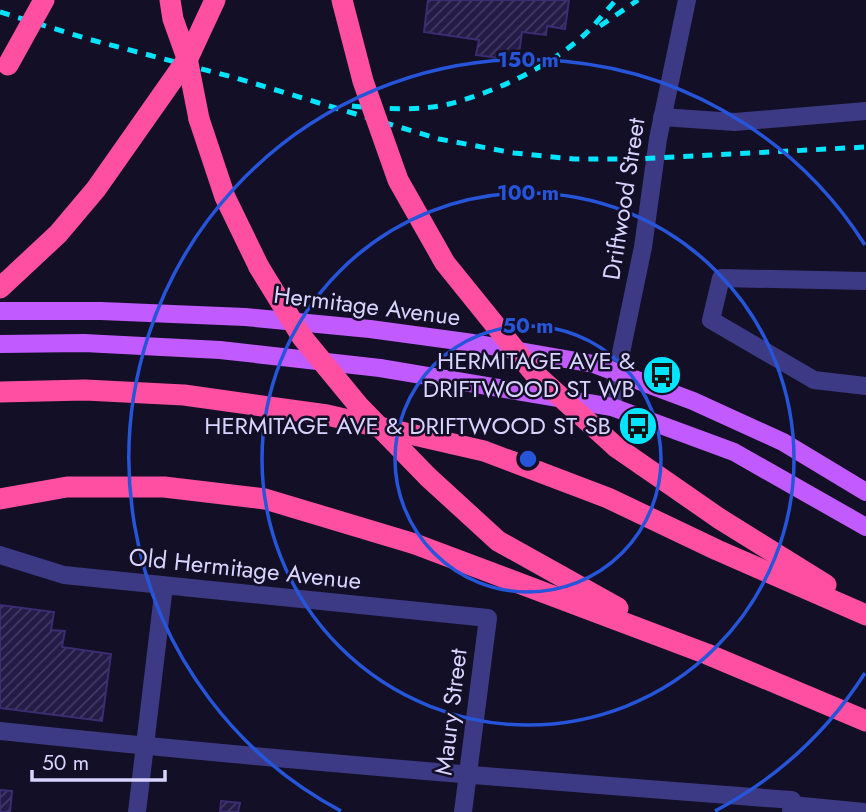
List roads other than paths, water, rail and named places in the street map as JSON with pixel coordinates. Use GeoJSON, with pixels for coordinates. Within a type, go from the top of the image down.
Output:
{"type":"FeatureCollection","features":[{"type":"Feature","properties":{"kind":"highway"},"geometry":{"type":"LineString","coordinates":[[4,71],[44,0]]}},
{"type":"Feature","properties":{"kind":"highway"},"geometry":{"type":"LineString","coordinates":[[170,0],[173,19],[187,58],[199,119],[225,197],[259,267],[302,337],[358,405],[428,477],[498,541],[587,593],[707,654]]}},
{"type":"Feature","properties":{"kind":"highway"},"geometry":{"type":"LineString","coordinates":[[0,288],[58,234],[96,189],[188,58],[215,0]]}},
{"type":"Feature","properties":{"kind":"highway"},"geometry":{"type":"LineString","coordinates":[[342,0],[363,80],[398,180],[445,263],[533,372],[616,447],[720,519],[866,613]]}},
{"type":"Feature","properties":{"kind":"highway"},"geometry":{"type":"LineString","coordinates":[[0,392],[85,390],[184,395],[327,415],[484,451],[608,498],[717,550],[866,613]]}},
{"type":"Feature","properties":{"kind":"highway"},"geometry":{"type":"LineString","coordinates":[[0,499],[67,488],[164,487],[265,499],[415,544],[707,654],[866,721]]}},
{"type":"Feature","properties":{"kind":"main road","name":"Hermitage Avenue"},"geometry":{"type":"LineString","coordinates":[[0,311],[101,311],[245,317],[370,329],[594,364],[693,401],[783,442],[866,492]]}},
{"type":"Feature","properties":{"kind":"main road"},"geometry":{"type":"LineString","coordinates":[[0,344],[84,343],[220,350],[380,368],[612,407],[734,452],[866,527]]}},
{"type":"Feature","properties":{"kind":"street","name":"Driftwood Street"},"geometry":{"type":"LineString","coordinates":[[612,407],[643,247],[662,117],[687,0]]}},
{"type":"Feature","properties":{"kind":"street"},"geometry":{"type":"LineString","coordinates":[[662,117],[735,122],[866,111]]}},
{"type":"Feature","properties":{"kind":"street"},"geometry":{"type":"LineString","coordinates":[[866,281],[720,278],[711,320],[814,380],[866,386]]}},
{"type":"Feature","properties":{"kind":"street","name":"Old Hermitage Avenue"},"geometry":{"type":"LineString","coordinates":[[0,555],[64,575],[488,618]]}},
{"type":"Feature","properties":{"kind":"street"},"geometry":{"type":"LineString","coordinates":[[137,812],[164,586]]}},
{"type":"Feature","properties":{"kind":"street","name":"Maury Street"},"geometry":{"type":"LineString","coordinates":[[463,812],[488,618]]}},
{"type":"Feature","properties":{"kind":"street"},"geometry":{"type":"LineString","coordinates":[[0,731],[145,747],[864,812]]}},
{"type":"Feature","properties":{"kind":"railway"},"geometry":{"type":"LineString","coordinates":[[352,106],[427,108],[484,93],[520,78],[569,48],[616,0]]}},
{"type":"Feature","properties":{"kind":"railway"},"geometry":{"type":"LineString","coordinates":[[600,26],[638,0]]}},
{"type":"Feature","properties":{"kind":"railway"},"geometry":{"type":"LineString","coordinates":[[0,12],[88,39],[236,78],[439,139],[514,153],[574,159],[638,159],[866,147]]}},
{"type":"Feature","properties":{"kind":"place","name":"HERMITAGE AVE & DRIFTWOOD ST WB"},"geometry":{"type":"Point","coordinates":[662,375]}},
{"type":"Feature","properties":{"kind":"place","name":"HERMITAGE AVE & DRIFTWOOD ST SB"},"geometry":{"type":"Point","coordinates":[638,426]}}]}
